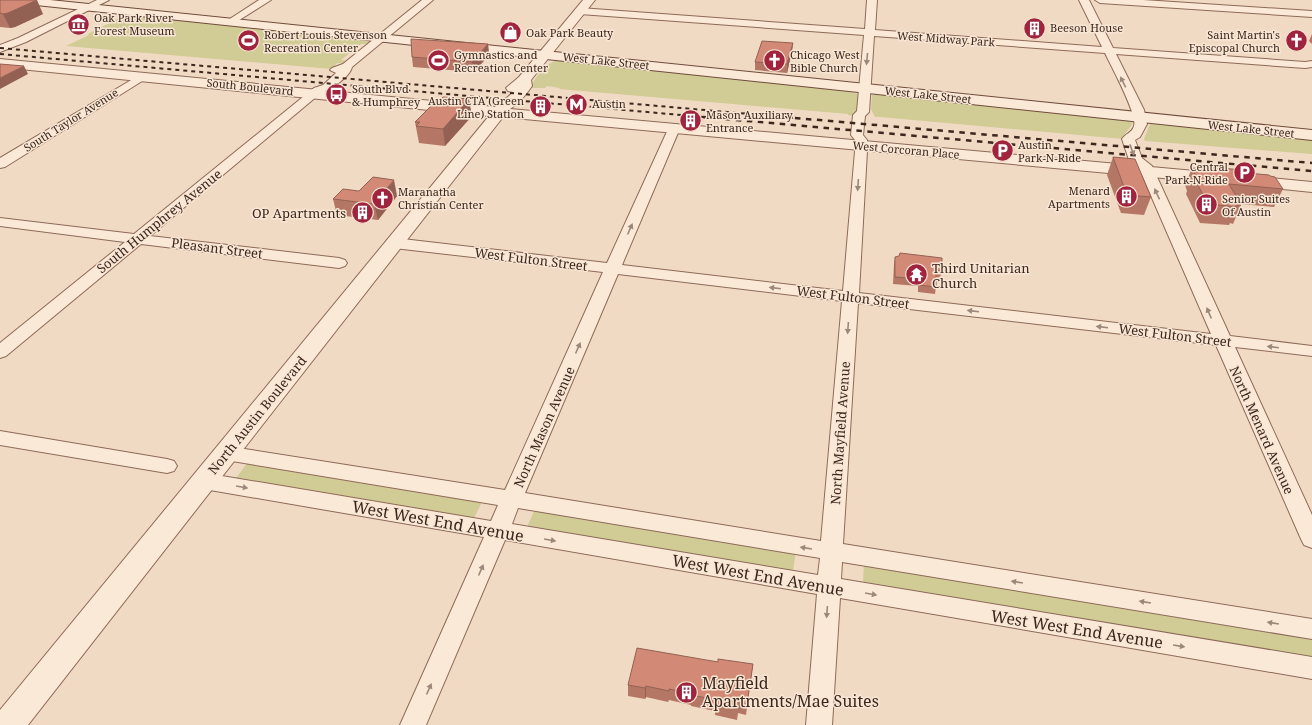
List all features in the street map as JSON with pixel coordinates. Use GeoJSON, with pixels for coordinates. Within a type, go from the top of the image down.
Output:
{"type":"FeatureCollection","features":[{"type":"Feature","properties":{"kind":"street","name":"West Lake Street"},"geometry":{"type":"LineString","coordinates":[[17,0],[1312,135]]}},
{"type":"Feature","properties":{"kind":"street"},"geometry":{"type":"LineString","coordinates":[[0,49],[22,40],[104,0]]}},
{"type":"Feature","properties":{"kind":"street"},"geometry":{"type":"LineString","coordinates":[[230,22],[266,0]]}},
{"type":"Feature","properties":{"kind":"street","name":"South Humphrey Avenue"},"geometry":{"type":"LineString","coordinates":[[0,352],[316,92],[327,87],[347,70],[347,66],[428,0]]}},
{"type":"Feature","properties":{"kind":"street","name":"North Mayfield Avenue"},"geometry":{"type":"LineString","coordinates":[[819,725],[861,143],[866,136],[868,116],[863,112],[872,0]]}},
{"type":"Feature","properties":{"kind":"street"},"geometry":{"type":"LineString","coordinates":[[1084,0],[1140,117]]}},
{"type":"Feature","properties":{"kind":"street"},"geometry":{"type":"LineString","coordinates":[[1100,0],[1312,14]]}},
{"type":"Feature","properties":{"kind":"street","name":"West Midway Park"},"geometry":{"type":"LineString","coordinates":[[584,6],[870,31],[1237,58],[1305,65],[1312,64]]}},
{"type":"Feature","properties":{"kind":"street","name":"North Austin Boulevard"},"geometry":{"type":"LineString","coordinates":[[8,725],[502,108],[512,102],[525,86],[524,80],[584,6]]}},
{"type":"Feature","properties":{"kind":"street"},"geometry":{"type":"LineString","coordinates":[[0,54],[22,43],[22,40]]}},
{"type":"Feature","properties":{"kind":"street","name":"South Boulevard"},"geometry":{"type":"LineString","coordinates":[[0,63],[502,108]]}},
{"type":"Feature","properties":{"kind":"street","name":"South Taylor Avenue"},"geometry":{"type":"LineString","coordinates":[[0,164],[143,76]]}},
{"type":"Feature","properties":{"kind":"street","name":"West Corcoran Place"},"geometry":{"type":"LineString","coordinates":[[502,108],[674,128],[861,143],[1146,169],[1312,187]]}},
{"type":"Feature","properties":{"kind":"street","name":"North Menard Avenue"},"geometry":{"type":"LineString","coordinates":[[1140,117],[1141,124],[1136,134],[1147,161],[1146,169],[1312,540]]}},
{"type":"Feature","properties":{"kind":"street","name":"North Mason Avenue"},"geometry":{"type":"LineString","coordinates":[[413,725],[674,128]]}},
{"type":"Feature","properties":{"kind":"street","name":"Pleasant Street"},"geometry":{"type":"LineString","coordinates":[[0,222],[339,263]]}},
{"type":"Feature","properties":{"kind":"street","name":"West Fulton Street"},"geometry":{"type":"LineString","coordinates":[[394,244],[1312,351]]}},
{"type":"Feature","properties":{"kind":"street"},"geometry":{"type":"LineString","coordinates":[[0,438],[167,466]]}},
{"type":"Feature","properties":{"kind":"street"},"geometry":{"type":"LineString","coordinates":[[226,453],[1312,629]]}},
{"type":"Feature","properties":{"kind":"street","name":"West West End Avenue"},"geometry":{"type":"LineString","coordinates":[[204,481],[1312,668]]}},
{"type":"Feature","properties":{"kind":"shaded area"},"geometry":{"type":"Polygon","coordinates":[[[125,15],[241,26],[370,41],[366,44],[361,44],[341,60],[347,61],[344,63],[337,63],[335,66],[339,66],[332,69],[66,46],[125,15]]]}},
{"type":"Feature","properties":{"kind":"shaded area"},"geometry":{"type":"Polygon","coordinates":[[[559,60],[847,91],[858,94],[857,108],[854,116],[848,114],[559,89],[560,88],[547,86],[545,88],[529,88],[545,67],[554,61],[559,60]]]}},
{"type":"Feature","properties":{"kind":"shaded area"},"geometry":{"type":"Polygon","coordinates":[[[876,94],[1127,120],[1133,123],[1123,139],[875,117],[871,109],[872,95],[876,94]]]}},
{"type":"Feature","properties":{"kind":"shaded area"},"geometry":{"type":"Polygon","coordinates":[[[1155,123],[1312,140],[1312,154],[1145,141],[1144,139],[1150,124],[1155,123]]]}},
{"type":"Feature","properties":{"kind":"shaded area"},"geometry":{"type":"Polygon","coordinates":[[[248,462],[483,500],[474,518],[236,478],[248,462]]]}},
{"type":"Feature","properties":{"kind":"shaded area"},"geometry":{"type":"Polygon","coordinates":[[[535,509],[796,551],[793,571],[527,527],[535,509]]]}},
{"type":"Feature","properties":{"kind":"shaded area"},"geometry":{"type":"Polygon","coordinates":[[[864,562],[1312,635],[1312,657],[863,583],[864,562]]]}},
{"type":"Feature","properties":{"kind":"building"},"geometry":{"type":"Polygon","coordinates":[[[0,0],[37,0],[3,14],[0,13],[0,0]]]}},
{"type":"Feature","properties":{"kind":"building"},"geometry":{"type":"Polygon","coordinates":[[[411,39],[488,44],[472,62],[412,57],[411,39]]]}},
{"type":"Feature","properties":{"kind":"building"},"geometry":{"type":"Polygon","coordinates":[[[762,41],[793,43],[787,64],[755,62],[762,41]]]}},
{"type":"Feature","properties":{"kind":"building"},"geometry":{"type":"Polygon","coordinates":[[[0,64],[24,66],[0,78],[0,64]]]}},
{"type":"Feature","properties":{"kind":"building"},"geometry":{"type":"Polygon","coordinates":[[[443,97],[469,99],[443,129],[416,126],[420,122],[415,122],[437,100],[440,100],[443,97]]]}},
{"type":"Feature","properties":{"kind":"building"},"geometry":{"type":"Polygon","coordinates":[[[1113,157],[1135,159],[1151,197],[1127,195],[1113,157]]]}},
{"type":"Feature","properties":{"kind":"building"},"geometry":{"type":"Polygon","coordinates":[[[1203,167],[1246,170],[1247,173],[1269,175],[1275,177],[1283,189],[1229,184],[1241,205],[1236,205],[1237,207],[1208,204],[1193,176],[1196,176],[1192,168],[1204,169],[1203,167]]]}},
{"type":"Feature","properties":{"kind":"building"},"geometry":{"type":"Polygon","coordinates":[[[373,177],[394,180],[374,204],[333,199],[343,189],[359,191],[373,177]]]}},
{"type":"Feature","properties":{"kind":"building","name":"Third Unitarian Church"},"geometry":{"type":"Polygon","coordinates":[[[900,253],[942,258],[942,271],[936,270],[936,287],[919,285],[919,279],[895,277],[895,257],[899,256],[900,253]]]}},
{"type":"Feature","properties":{"kind":"building","name":"Mayfield Apartments/Mae Suites"},"geometry":{"type":"Polygon","coordinates":[[[637,648],[718,662],[718,659],[753,664],[747,704],[739,702],[739,709],[716,704],[716,700],[669,689],[669,691],[646,686],[645,688],[628,685],[637,648]]]}},
{"type":"Feature","properties":{"kind":"railway"},"geometry":{"type":"LineString","coordinates":[[0,48],[795,118]]}},
{"type":"Feature","properties":{"kind":"railway"},"geometry":{"type":"LineString","coordinates":[[0,54],[714,118]]}},
{"type":"Feature","properties":{"kind":"railway"},"geometry":{"type":"LineString","coordinates":[[703,117],[1312,171]]}},
{"type":"Feature","properties":{"kind":"railway"},"geometry":{"type":"LineString","coordinates":[[784,117],[1312,163]]}},
{"type":"Feature","properties":{"kind":"place","name":"Oak Park River Forest Museum"},"geometry":{"type":"Point","coordinates":[79,24]}},
{"type":"Feature","properties":{"kind":"place","name":"Beeson House"},"geometry":{"type":"Point","coordinates":[1034,28]}},
{"type":"Feature","properties":{"kind":"place","name":"Oak Park Beauty"},"geometry":{"type":"Point","coordinates":[511,33]}},
{"type":"Feature","properties":{"kind":"place","name":"Robert Louis Stevenson Recreation Center"},"geometry":{"type":"Point","coordinates":[249,41]}},
{"type":"Feature","properties":{"kind":"place","name":"Saint Martin's Episcopal Church"},"geometry":{"type":"Point","coordinates":[1296,41]}},
{"type":"Feature","properties":{"kind":"place","name":"Gymnastics and Recreation Center"},"geometry":{"type":"Point","coordinates":[438,61]}},
{"type":"Feature","properties":{"kind":"place","name":"Chicago West Bible Church"},"geometry":{"type":"Point","coordinates":[774,61]}},
{"type":"Feature","properties":{"kind":"place","name":"South Blvd & Humphrey"},"geometry":{"type":"Point","coordinates":[337,95]}},
{"type":"Feature","properties":{"kind":"place","name":"Austin"},"geometry":{"type":"Point","coordinates":[576,104]}},
{"type":"Feature","properties":{"kind":"place","name":"Austin CTA (Green Line) Station"},"geometry":{"type":"Point","coordinates":[540,107]}},
{"type":"Feature","properties":{"kind":"place","name":"Mason Auxiliary Entrance"},"geometry":{"type":"Point","coordinates":[691,121]}},
{"type":"Feature","properties":{"kind":"place","name":"Austin Park-N-Ride"},"geometry":{"type":"Point","coordinates":[1002,151]}},
{"type":"Feature","properties":{"kind":"place","name":"Central Park-N-Ride"},"geometry":{"type":"Point","coordinates":[1244,173]}},
{"type":"Feature","properties":{"kind":"place","name":"Menard Apartments"},"geometry":{"type":"Point","coordinates":[1126,197]}},
{"type":"Feature","properties":{"kind":"place","name":"Maranatha Christian Center"},"geometry":{"type":"Point","coordinates":[383,198]}},
{"type":"Feature","properties":{"kind":"place","name":"Senior Suites Of Austin"},"geometry":{"type":"Point","coordinates":[1207,205]}},
{"type":"Feature","properties":{"kind":"place","name":"OP Apartments"},"geometry":{"type":"Point","coordinates":[362,213]}},
{"type":"Feature","properties":{"kind":"place","name":"Third Unitarian Church"},"geometry":{"type":"Point","coordinates":[917,275]}},
{"type":"Feature","properties":{"kind":"place","name":"Mayfield Apartments/Mae Suites"},"geometry":{"type":"Point","coordinates":[686,692]}}]}
